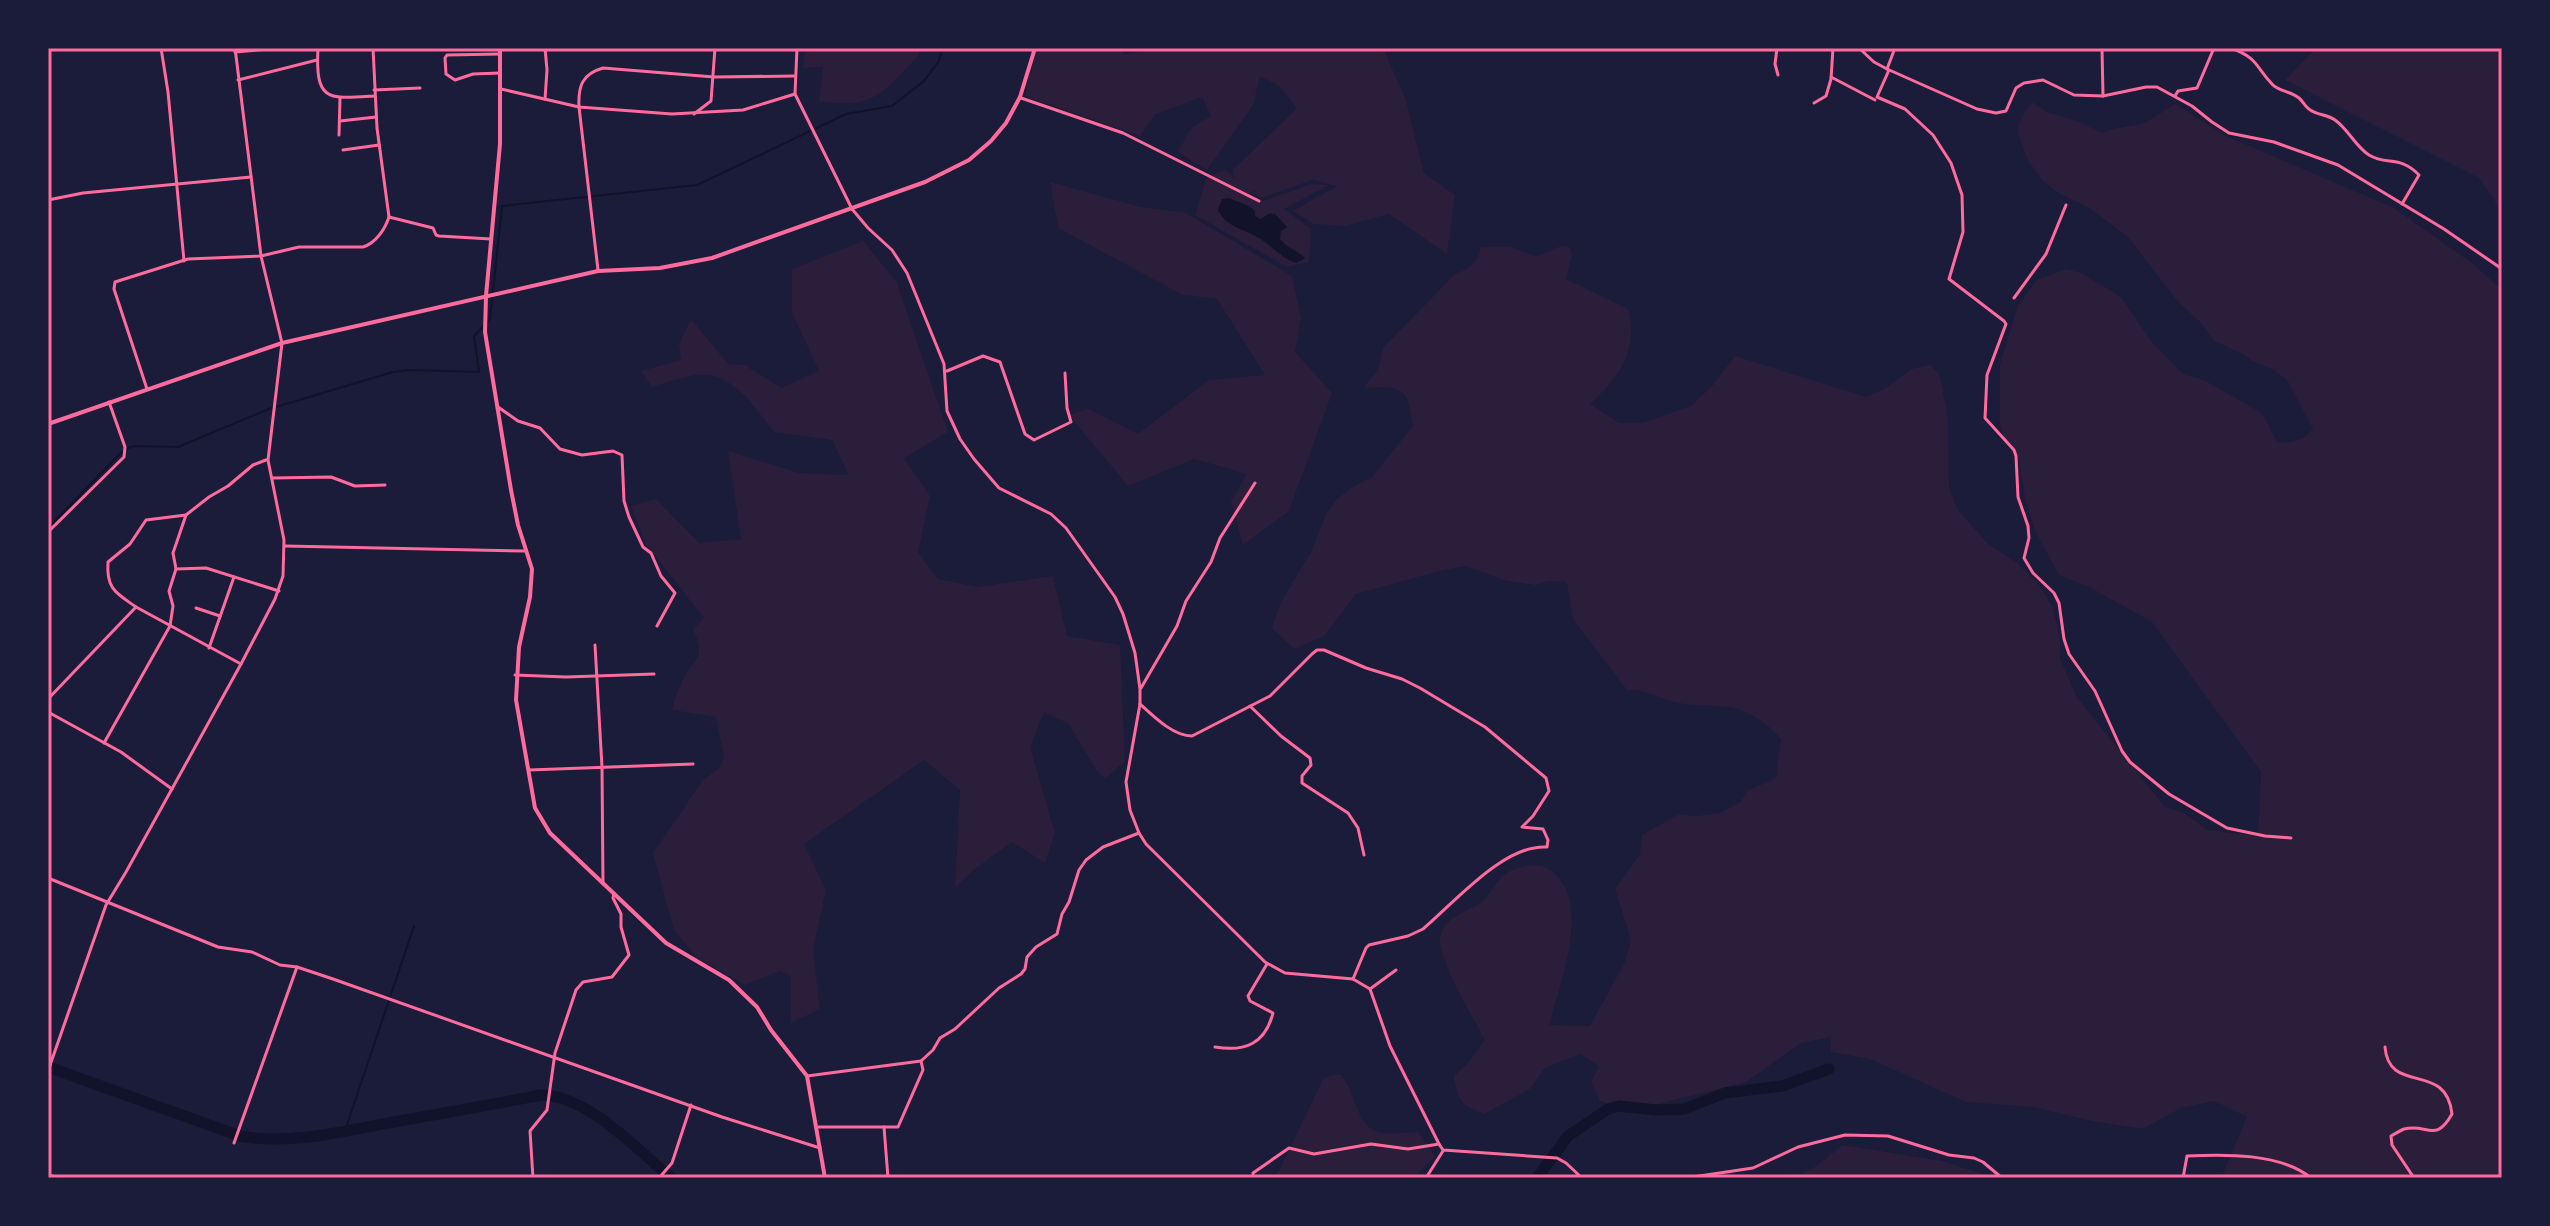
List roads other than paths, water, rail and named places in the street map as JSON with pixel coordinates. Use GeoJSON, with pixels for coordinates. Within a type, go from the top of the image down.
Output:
{"type":"FeatureCollection","features":[{"type":"Feature","properties":{"kind":"street"},"geometry":{"type":"LineString","coordinates":[[161,48],[184,261]]}},
{"type":"Feature","properties":{"kind":"street"},"geometry":{"type":"LineString","coordinates":[[48,1071],[107,901],[241,664],[279,591],[283,576],[285,546],[268,460],[282,343],[261,256],[235,50],[281,48]]}},
{"type":"Feature","properties":{"kind":"street"},"geometry":{"type":"LineString","coordinates":[[318,48],[322,87],[331,96],[374,96]]}},
{"type":"Feature","properties":{"kind":"street"},"geometry":{"type":"LineString","coordinates":[[147,389],[113,285],[117,280],[205,257],[261,256],[299,247],[368,246],[376,239],[389,217],[374,96],[373,48]]}},
{"type":"Feature","properties":{"kind":"street"},"geometry":{"type":"LineString","coordinates":[[545,48],[545,99]]}},
{"type":"Feature","properties":{"kind":"street"},"geometry":{"type":"LineString","coordinates":[[694,114],[709,104],[715,48]]}},
{"type":"Feature","properties":{"kind":"street"},"geometry":{"type":"LineString","coordinates":[[797,48],[795,94],[852,209],[900,260],[942,357],[947,411],[960,439],[999,488],[1057,518],[1074,536],[1115,597],[1132,639],[1140,689],[1126,782],[1130,810],[1139,833],[1146,844],[1267,964],[1285,973],[1353,979],[1370,989],[1390,1046],[1443,1150]]}},
{"type":"Feature","properties":{"kind":"street"},"geometry":{"type":"LineString","coordinates":[[48,424],[282,343],[598,271],[660,268],[712,258],[925,182],[969,160],[999,132],[1020,97],[1035,48]]}},
{"type":"Feature","properties":{"kind":"street"},"geometry":{"type":"LineString","coordinates":[[1777,48],[1775,64],[1778,75]]}},
{"type":"Feature","properties":{"kind":"street"},"geometry":{"type":"LineString","coordinates":[[1814,103],[1826,96],[1833,48]]}},
{"type":"Feature","properties":{"kind":"street"},"geometry":{"type":"LineString","coordinates":[[1859,48],[1888,70],[1989,112],[2006,111],[2016,88],[2031,81],[2047,81],[2074,95],[2103,96],[2157,87],[2229,133],[2244,134],[2338,165],[2469,245],[2502,269]]}},
{"type":"Feature","properties":{"kind":"street"},"geometry":{"type":"LineString","coordinates":[[1895,48],[1877,97],[1905,109],[1933,135],[1951,163],[1959,185],[1963,232],[1949,279],[2006,324],[1987,375],[1985,418],[2014,450],[2018,497],[2028,526],[2029,538],[2024,558],[2059,603],[2069,654],[2095,691],[2130,762],[2169,794],[2227,828],[2274,838],[2291,838]]}},
{"type":"Feature","properties":{"kind":"street"},"geometry":{"type":"LineString","coordinates":[[2102,48],[2103,96]]}},
{"type":"Feature","properties":{"kind":"street"},"geometry":{"type":"LineString","coordinates":[[2175,96],[2178,91],[2196,89],[2214,48]]}},
{"type":"Feature","properties":{"kind":"street"},"geometry":{"type":"LineString","coordinates":[[2231,48],[2256,61],[2272,84],[2281,91],[2299,98],[2312,111],[2332,118],[2368,154],[2412,167],[2419,175],[2402,204]]}},
{"type":"Feature","properties":{"kind":"street"},"geometry":{"type":"LineString","coordinates":[[500,73],[473,74],[455,80],[446,74],[444,61],[447,55],[500,51],[501,89],[500,144],[486,296],[486,347],[516,513],[532,569],[515,675],[516,700],[535,808],[550,833],[678,951],[729,980],[747,995],[807,1076],[825,1178]]}},
{"type":"Feature","properties":{"kind":"street"},"geometry":{"type":"LineString","coordinates":[[238,80],[317,60]]}},
{"type":"Feature","properties":{"kind":"street"},"geometry":{"type":"LineString","coordinates":[[598,271],[579,107],[580,83],[598,69],[714,77],[794,76]]}},
{"type":"Feature","properties":{"kind":"street"},"geometry":{"type":"LineString","coordinates":[[1831,77],[1875,100]]}},
{"type":"Feature","properties":{"kind":"street"},"geometry":{"type":"LineString","coordinates":[[374,90],[420,88]]}},
{"type":"Feature","properties":{"kind":"street"},"geometry":{"type":"LineString","coordinates":[[501,89],[579,107],[694,114],[743,110],[795,94]]}},
{"type":"Feature","properties":{"kind":"street"},"geometry":{"type":"LineString","coordinates":[[1020,97],[1123,133],[1259,201]]}},
{"type":"Feature","properties":{"kind":"street"},"geometry":{"type":"LineString","coordinates":[[339,135],[340,98]]}},
{"type":"Feature","properties":{"kind":"street"},"geometry":{"type":"LineString","coordinates":[[340,121],[376,117]]}},
{"type":"Feature","properties":{"kind":"street"},"geometry":{"type":"LineString","coordinates":[[343,150],[379,145]]}},
{"type":"Feature","properties":{"kind":"street"},"geometry":{"type":"LineString","coordinates":[[48,200],[83,193],[251,177]]}},
{"type":"Feature","properties":{"kind":"street"},"geometry":{"type":"LineString","coordinates":[[2014,298],[2046,254],[2066,205]]}},
{"type":"Feature","properties":{"kind":"street"},"geometry":{"type":"LineString","coordinates":[[389,217],[433,228],[439,236],[491,239]]}},
{"type":"Feature","properties":{"kind":"street"},"geometry":{"type":"LineString","coordinates":[[945,372],[981,356],[1000,362],[1025,434],[1034,440],[1071,422],[1065,373]]}},
{"type":"Feature","properties":{"kind":"street"},"geometry":{"type":"LineString","coordinates":[[48,532],[124,457],[125,447],[109,402]]}},
{"type":"Feature","properties":{"kind":"street"},"geometry":{"type":"LineString","coordinates":[[496,406],[518,421],[540,428],[560,449],[582,455],[613,451],[622,455],[624,501],[629,517],[643,547],[651,553],[661,576],[675,593],[657,626]]}},
{"type":"Feature","properties":{"kind":"street"},"geometry":{"type":"LineString","coordinates":[[241,664],[136,607],[113,590],[108,562],[130,544],[143,522],[186,515],[253,465],[268,460]]}},
{"type":"Feature","properties":{"kind":"street"},"geometry":{"type":"LineString","coordinates":[[272,478],[331,477],[355,486],[385,485]]}},
{"type":"Feature","properties":{"kind":"street"},"geometry":{"type":"LineString","coordinates":[[1140,689],[1160,659],[1186,601],[1211,562],[1220,538],[1255,483]]}},
{"type":"Feature","properties":{"kind":"street"},"geometry":{"type":"LineString","coordinates":[[104,743],[170,626],[173,606],[169,591],[176,569],[173,553],[186,515]]}},
{"type":"Feature","properties":{"kind":"street"},"geometry":{"type":"LineString","coordinates":[[285,546],[528,551]]}},
{"type":"Feature","properties":{"kind":"street"},"geometry":{"type":"LineString","coordinates":[[176,569],[206,568],[279,591]]}},
{"type":"Feature","properties":{"kind":"street"},"geometry":{"type":"LineString","coordinates":[[209,648],[234,577]]}},
{"type":"Feature","properties":{"kind":"street"},"geometry":{"type":"LineString","coordinates":[[48,699],[136,607]]}},
{"type":"Feature","properties":{"kind":"street"},"geometry":{"type":"LineString","coordinates":[[196,608],[220,616]]}},
{"type":"Feature","properties":{"kind":"street"},"geometry":{"type":"LineString","coordinates":[[595,645],[602,767],[603,884]]}},
{"type":"Feature","properties":{"kind":"street"},"geometry":{"type":"LineString","coordinates":[[1140,704],[1179,735],[1189,737],[1270,696],[1317,650],[1324,650],[1420,688],[1485,727],[1548,781],[1549,791],[1522,827],[1543,829],[1548,840],[1547,847],[1528,848],[1490,870],[1413,935],[1369,945],[1353,979]]}},
{"type":"Feature","properties":{"kind":"street"},"geometry":{"type":"LineString","coordinates":[[515,675],[597,677],[654,674]]}},
{"type":"Feature","properties":{"kind":"street"},"geometry":{"type":"LineString","coordinates":[[1250,706],[1310,758],[1311,765],[1301,777],[1302,783],[1348,813],[1358,828],[1364,855]]}},
{"type":"Feature","properties":{"kind":"street"},"geometry":{"type":"LineString","coordinates":[[48,712],[121,752],[172,789]]}},
{"type":"Feature","properties":{"kind":"street"},"geometry":{"type":"LineString","coordinates":[[527,770],[693,764]]}},
{"type":"Feature","properties":{"kind":"street"},"geometry":{"type":"LineString","coordinates":[[807,1076],[921,1061],[940,1038],[955,1029],[999,988],[1021,974],[1034,948],[1057,934],[1079,870],[1086,860],[1103,847],[1139,833]]}},
{"type":"Feature","properties":{"kind":"street"},"geometry":{"type":"LineString","coordinates":[[48,878],[218,947],[252,952],[280,965],[297,967],[820,1148]]}},
{"type":"Feature","properties":{"kind":"street"},"geometry":{"type":"LineString","coordinates":[[533,1178],[530,1131],[544,1114],[548,1103],[555,1053],[578,986],[583,982],[612,977],[629,955],[614,893]]}},
{"type":"Feature","properties":{"kind":"street"},"geometry":{"type":"LineString","coordinates":[[1215,1047],[1249,1047],[1260,1037],[1273,1013],[1250,1001],[1248,996],[1267,964]]}},
{"type":"Feature","properties":{"kind":"street"},"geometry":{"type":"LineString","coordinates":[[234,1143],[297,967]]}},
{"type":"Feature","properties":{"kind":"street"},"geometry":{"type":"LineString","coordinates":[[1370,989],[1396,970]]}},
{"type":"Feature","properties":{"kind":"street"},"geometry":{"type":"LineString","coordinates":[[2385,1047],[2393,1070],[2436,1085],[2448,1096],[2451,1104],[2452,1114],[2445,1125],[2435,1132],[2405,1129],[2391,1136],[2392,1145],[2414,1178]]}},
{"type":"Feature","properties":{"kind":"street"},"geometry":{"type":"LineString","coordinates":[[817,1127],[896,1128],[923,1070],[921,1061]]}},
{"type":"Feature","properties":{"kind":"street"},"geometry":{"type":"LineString","coordinates":[[659,1178],[672,1163],[691,1105]]}},
{"type":"Feature","properties":{"kind":"street"},"geometry":{"type":"LineString","coordinates":[[884,1127],[888,1178]]}},
{"type":"Feature","properties":{"kind":"street"},"geometry":{"type":"LineString","coordinates":[[1686,1178],[1753,1168],[1798,1147],[1845,1135],[1888,1136],[1949,1155],[1974,1158],[2002,1178]]}},
{"type":"Feature","properties":{"kind":"street"},"geometry":{"type":"LineString","coordinates":[[1253,1178],[1253,1173],[1289,1148],[1314,1154],[1371,1144],[1408,1149],[1439,1144]]}},
{"type":"Feature","properties":{"kind":"street"},"geometry":{"type":"LineString","coordinates":[[1426,1178],[1443,1150]]}},
{"type":"Feature","properties":{"kind":"street"},"geometry":{"type":"LineString","coordinates":[[1443,1150],[1557,1158],[1582,1178]]}},
{"type":"Feature","properties":{"kind":"street"},"geometry":{"type":"LineString","coordinates":[[2183,1178],[2187,1156],[2199,1154],[2290,1164],[2311,1178]]}},
{"type":"Feature","properties":{"kind":"street"},"geometry":{"type":"LineString","coordinates":[[48,1175],[60,1178]]}},
{"type":"Feature","properties":{"kind":"street"},"geometry":{"type":"LineString","coordinates":[[2028,1178],[2051,1178]]}},
{"type":"Feature","properties":{"kind":"waterway"},"geometry":{"type":"LineString","coordinates":[[48,528],[127,448],[178,447],[269,409],[393,372],[479,372],[474,336],[490,319],[502,206],[697,185],[846,114],[892,106],[924,81],[939,61],[942,48]]}},
{"type":"Feature","properties":{"kind":"waterway"},"geometry":{"type":"LineString","coordinates":[[345,1131],[414,926]]}},
{"type":"Feature","properties":{"kind":"waterway"},"geometry":{"type":"LineString","coordinates":[[48,1067],[240,1136],[259,1138],[314,1136],[541,1095],[559,1098],[594,1114],[671,1178]]}},
{"type":"Feature","properties":{"kind":"waterway"},"geometry":{"type":"LineString","coordinates":[[1537,1178],[1568,1136],[1608,1109],[1619,1106],[1684,1109],[1725,1093],[1782,1086],[1829,1069]]}}]}
